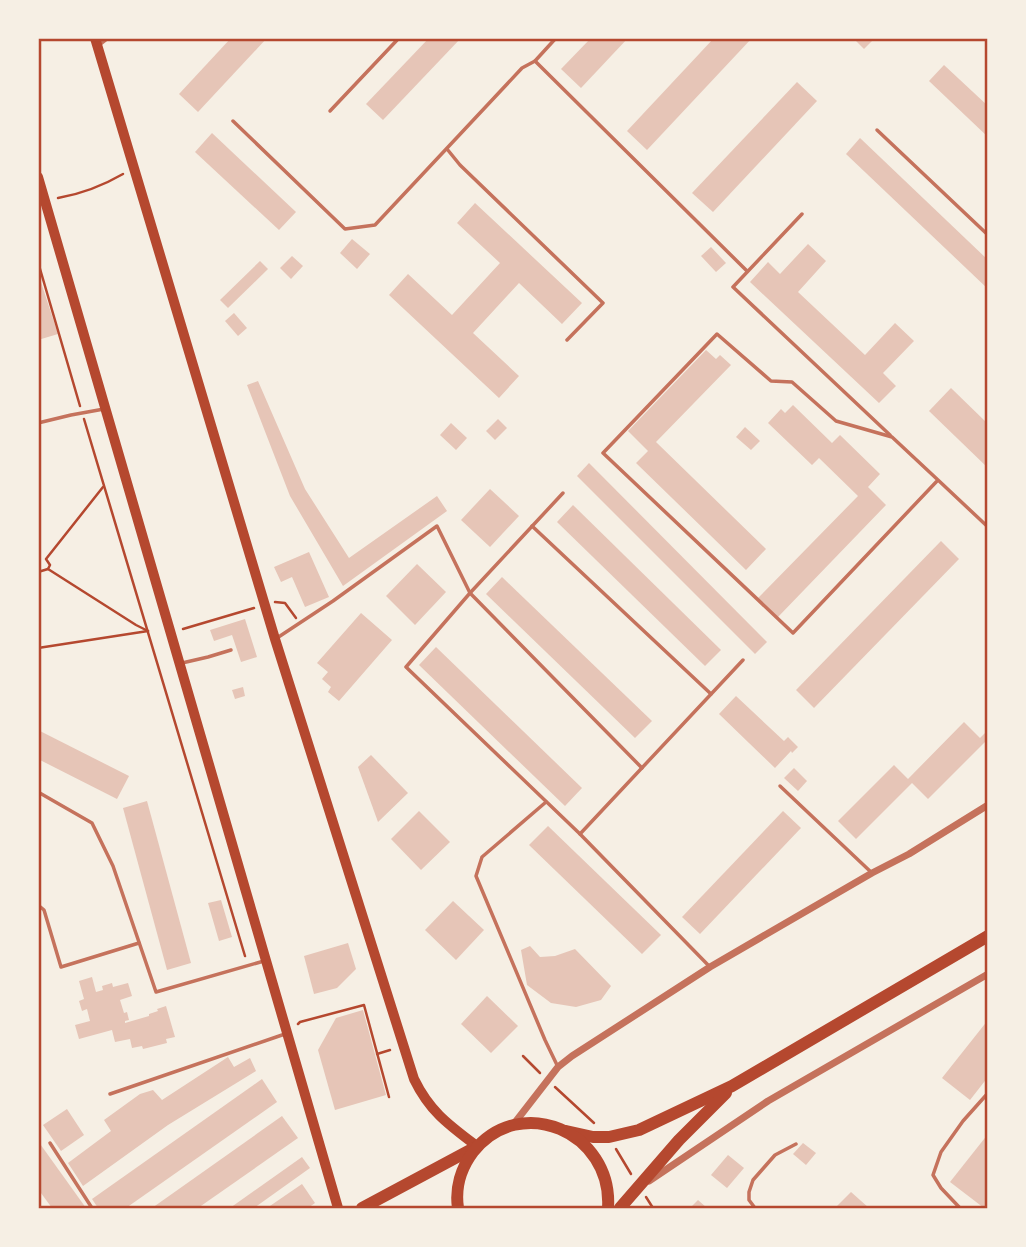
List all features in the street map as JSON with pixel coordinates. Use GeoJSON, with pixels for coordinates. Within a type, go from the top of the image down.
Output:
{"type":"FeatureCollection","features":[{"type":"Feature","properties":{"kind":"main road"},"geometry":{"type":"LineString","coordinates":[[96,43],[275,639],[414,1079],[429,1107],[478,1147]]}},
{"type":"Feature","properties":{"kind":"main road"},"geometry":{"type":"LineString","coordinates":[[38,177],[338,1209]]}},
{"type":"Feature","properties":{"kind":"main road"},"geometry":{"type":"LineString","coordinates":[[458,1209],[457,1189],[461,1173],[468,1159],[493,1134],[513,1126],[531,1123],[593,1136],[609,1137],[639,1130],[732,1086],[988,936]]}},
{"type":"Feature","properties":{"kind":"main road"},"geometry":{"type":"LineString","coordinates":[[620,1209],[679,1140],[732,1086]]}},
{"type":"Feature","properties":{"kind":"main road"},"geometry":{"type":"LineString","coordinates":[[566,1131],[586,1146],[600,1165],[606,1180],[608,1209]]}},
{"type":"Feature","properties":{"kind":"main road"},"geometry":{"type":"LineString","coordinates":[[362,1209],[478,1147]]}},
{"type":"Feature","properties":{"kind":"street"},"geometry":{"type":"LineString","coordinates":[[513,1126],[558,1067],[572,1056],[710,967],[909,854],[988,805]]}},
{"type":"Feature","properties":{"kind":"street"},"geometry":{"type":"LineString","coordinates":[[639,1188],[768,1101],[988,974]]}},
{"type":"Feature","properties":{"kind":"lane"},"geometry":{"type":"LineString","coordinates":[[96,43],[108,38]]}},
{"type":"Feature","properties":{"kind":"lane"},"geometry":{"type":"LineString","coordinates":[[330,111],[399,38]]}},
{"type":"Feature","properties":{"kind":"lane"},"geometry":{"type":"LineString","coordinates":[[233,121],[345,229],[375,225],[522,68],[535,61],[556,38]]}},
{"type":"Feature","properties":{"kind":"lane"},"geometry":{"type":"LineString","coordinates":[[535,61],[748,271]]}},
{"type":"Feature","properties":{"kind":"lane"},"geometry":{"type":"LineString","coordinates":[[877,130],[988,235]]}},
{"type":"Feature","properties":{"kind":"lane"},"geometry":{"type":"LineString","coordinates":[[447,149],[460,166],[603,303],[567,340]]}},
{"type":"Feature","properties":{"kind":"lane"},"geometry":{"type":"LineString","coordinates":[[802,214],[733,287],[988,527]]}},
{"type":"Feature","properties":{"kind":"lane"},"geometry":{"type":"LineString","coordinates":[[892,437],[836,421],[792,382],[771,381],[716,334],[604,453],[793,633],[938,480]]}},
{"type":"Feature","properties":{"kind":"lane"},"geometry":{"type":"LineString","coordinates":[[38,423],[106,409]]}},
{"type":"Feature","properties":{"kind":"lane"},"geometry":{"type":"LineString","coordinates":[[563,493],[405,667],[580,834],[710,967]]}},
{"type":"Feature","properties":{"kind":"lane"},"geometry":{"type":"LineString","coordinates":[[275,639],[437,526],[470,593],[642,768]]}},
{"type":"Feature","properties":{"kind":"lane"},"geometry":{"type":"LineString","coordinates":[[532,526],[711,694]]}},
{"type":"Feature","properties":{"kind":"lane"},"geometry":{"type":"LineString","coordinates":[[180,664],[231,650]]}},
{"type":"Feature","properties":{"kind":"lane"},"geometry":{"type":"LineString","coordinates":[[580,834],[743,660]]}},
{"type":"Feature","properties":{"kind":"lane"},"geometry":{"type":"LineString","coordinates":[[780,786],[872,873]]}},
{"type":"Feature","properties":{"kind":"lane"},"geometry":{"type":"LineString","coordinates":[[38,792],[92,824],[113,866],[156,992],[266,960]]}},
{"type":"Feature","properties":{"kind":"lane"},"geometry":{"type":"LineString","coordinates":[[546,802],[482,857],[476,876],[558,1067]]}},
{"type":"Feature","properties":{"kind":"lane"},"geometry":{"type":"LineString","coordinates":[[38,905],[44,910],[61,967],[139,943]]}},
{"type":"Feature","properties":{"kind":"lane"},"geometry":{"type":"LineString","coordinates":[[110,1094],[287,1033]]}},
{"type":"Feature","properties":{"kind":"lane"},"geometry":{"type":"LineString","coordinates":[[960,1209],[933,1175],[941,1152],[962,1121],[988,1093]]}},
{"type":"Feature","properties":{"kind":"lane"},"geometry":{"type":"LineString","coordinates":[[50,1143],[92,1209]]}},
{"type":"Feature","properties":{"kind":"lane"},"geometry":{"type":"LineString","coordinates":[[755,1209],[749,1200],[753,1180],[775,1155],[796,1144]]}},
{"type":"Feature","properties":{"kind":"path"},"geometry":{"type":"LineString","coordinates":[[46,197],[82,192],[123,174]]}},
{"type":"Feature","properties":{"kind":"path"},"geometry":{"type":"LineString","coordinates":[[38,262],[248,965]]}},
{"type":"Feature","properties":{"kind":"path"},"geometry":{"type":"LineString","coordinates":[[46,559],[104,486]]}},
{"type":"Feature","properties":{"kind":"path"},"geometry":{"type":"LineString","coordinates":[[40,557],[46,559],[50,565],[48,569]]}},
{"type":"Feature","properties":{"kind":"path"},"geometry":{"type":"LineString","coordinates":[[38,572],[48,569],[148,631]]}},
{"type":"Feature","properties":{"kind":"path"},"geometry":{"type":"LineString","coordinates":[[275,601],[285,603],[300,623]]}},
{"type":"Feature","properties":{"kind":"path"},"geometry":{"type":"LineString","coordinates":[[183,629],[255,608]]}},
{"type":"Feature","properties":{"kind":"path"},"geometry":{"type":"LineString","coordinates":[[38,648],[148,631]]}},
{"type":"Feature","properties":{"kind":"path"},"geometry":{"type":"LineString","coordinates":[[287,1033],[300,1022],[364,1005],[389,1097]]}},
{"type":"Feature","properties":{"kind":"path"},"geometry":{"type":"LineString","coordinates":[[377,1054],[390,1051]]}},
{"type":"Feature","properties":{"kind":"building"},"geometry":{"type":"Polygon","coordinates":[[[231,38],[267,38],[198,112],[179,94],[231,38]]]}},
{"type":"Feature","properties":{"kind":"building"},"geometry":{"type":"Polygon","coordinates":[[[429,38],[461,38],[383,120],[366,104],[429,38]]]}},
{"type":"Feature","properties":{"kind":"building"},"geometry":{"type":"Polygon","coordinates":[[[591,38],[628,38],[581,88],[561,69],[591,38]]]}},
{"type":"Feature","properties":{"kind":"building"},"geometry":{"type":"Polygon","coordinates":[[[714,38],[752,38],[647,150],[627,131],[714,38]]]}},
{"type":"Feature","properties":{"kind":"building"},"geometry":{"type":"Polygon","coordinates":[[[853,38],[875,38],[864,49],[853,38]]]}},
{"type":"Feature","properties":{"kind":"building"},"geometry":{"type":"Polygon","coordinates":[[[944,65],[988,106],[988,137],[929,81],[944,65]]]}},
{"type":"Feature","properties":{"kind":"building"},"geometry":{"type":"Polygon","coordinates":[[[797,82],[817,101],[713,212],[692,193],[797,82]]]}},
{"type":"Feature","properties":{"kind":"building"},"geometry":{"type":"Polygon","coordinates":[[[212,133],[296,212],[279,230],[195,152],[212,133]]]}},
{"type":"Feature","properties":{"kind":"building"},"geometry":{"type":"Polygon","coordinates":[[[860,138],[988,260],[988,289],[846,154],[860,138]]]}},
{"type":"Feature","properties":{"kind":"building"},"geometry":{"type":"Polygon","coordinates":[[[475,203],[582,303],[562,324],[519,283],[473,333],[519,376],[499,398],[389,295],[408,274],[452,315],[500,263],[457,223],[475,203]]]}},
{"type":"Feature","properties":{"kind":"building"},"geometry":{"type":"Polygon","coordinates":[[[352,239],[370,254],[357,269],[340,253],[352,239]]]}},
{"type":"Feature","properties":{"kind":"building"},"geometry":{"type":"Polygon","coordinates":[[[808,244],[826,261],[798,292],[865,355],[895,323],[914,341],[883,373],[896,386],[879,403],[750,282],[768,262],[780,274],[808,244]]]}},
{"type":"Feature","properties":{"kind":"building"},"geometry":{"type":"Polygon","coordinates":[[[711,247],[726,263],[716,272],[701,256],[711,247]]]}},
{"type":"Feature","properties":{"kind":"building"},"geometry":{"type":"Polygon","coordinates":[[[292,256],[303,266],[291,279],[280,268],[292,256]]]}},
{"type":"Feature","properties":{"kind":"building"},"geometry":{"type":"Polygon","coordinates":[[[260,261],[268,269],[228,308],[220,300],[260,261]]]}},
{"type":"Feature","properties":{"kind":"building"},"geometry":{"type":"Polygon","coordinates":[[[38,273],[58,334],[38,340],[38,273]]]}},
{"type":"Feature","properties":{"kind":"building"},"geometry":{"type":"Polygon","coordinates":[[[234,313],[247,328],[238,336],[225,321],[234,313]]]}},
{"type":"Feature","properties":{"kind":"building"},"geometry":{"type":"Polygon","coordinates":[[[706,350],[716,359],[720,355],[731,365],[656,442],[766,549],[746,570],[636,463],[648,451],[628,431],[706,350]]]}},
{"type":"Feature","properties":{"kind":"building"},"geometry":{"type":"Polygon","coordinates":[[[258,381],[305,489],[349,558],[437,496],[447,511],[343,586],[290,496],[247,385],[258,381]]]}},
{"type":"Feature","properties":{"kind":"building"},"geometry":{"type":"Polygon","coordinates":[[[951,388],[988,424],[988,468],[929,411],[951,388]]]}},
{"type":"Feature","properties":{"kind":"building"},"geometry":{"type":"Polygon","coordinates":[[[793,405],[832,443],[840,435],[880,474],[868,487],[886,505],[778,617],[758,598],[858,496],[819,458],[812,465],[768,423],[781,409],[785,413],[793,405]]]}},
{"type":"Feature","properties":{"kind":"building"},"geometry":{"type":"Polygon","coordinates":[[[498,419],[507,428],[495,440],[486,431],[498,419]]]}},
{"type":"Feature","properties":{"kind":"building"},"geometry":{"type":"Polygon","coordinates":[[[451,423],[467,438],[456,450],[440,435],[451,423]]]}},
{"type":"Feature","properties":{"kind":"building"},"geometry":{"type":"Polygon","coordinates":[[[745,427],[760,441],[751,450],[736,437],[745,427]]]}},
{"type":"Feature","properties":{"kind":"building"},"geometry":{"type":"Polygon","coordinates":[[[589,463],[767,642],[755,654],[577,476],[589,463]]]}},
{"type":"Feature","properties":{"kind":"building"},"geometry":{"type":"Polygon","coordinates":[[[490,489],[519,516],[490,547],[461,520],[490,489]]]}},
{"type":"Feature","properties":{"kind":"building"},"geometry":{"type":"Polygon","coordinates":[[[573,505],[721,650],[705,666],[557,522],[573,505]]]}},
{"type":"Feature","properties":{"kind":"building"},"geometry":{"type":"Polygon","coordinates":[[[941,541],[959,559],[814,708],[796,690],[941,541]]]}},
{"type":"Feature","properties":{"kind":"building"},"geometry":{"type":"Polygon","coordinates":[[[309,552],[329,597],[305,607],[292,577],[281,582],[274,567],[309,552]]]}},
{"type":"Feature","properties":{"kind":"building"},"geometry":{"type":"Polygon","coordinates":[[[417,564],[446,592],[415,625],[386,596],[417,564]]]}},
{"type":"Feature","properties":{"kind":"building"},"geometry":{"type":"Polygon","coordinates":[[[502,577],[652,721],[635,738],[486,594],[502,577]]]}},
{"type":"Feature","properties":{"kind":"building"},"geometry":{"type":"Polygon","coordinates":[[[361,613],[392,640],[339,701],[328,692],[331,687],[322,679],[328,672],[317,663],[361,613]]]}},
{"type":"Feature","properties":{"kind":"building"},"geometry":{"type":"Polygon","coordinates":[[[245,619],[257,657],[241,662],[232,635],[214,641],[210,630],[245,619]]]}},
{"type":"Feature","properties":{"kind":"building"},"geometry":{"type":"Polygon","coordinates":[[[436,647],[582,788],[565,806],[419,665],[436,647]]]}},
{"type":"Feature","properties":{"kind":"building"},"geometry":{"type":"Polygon","coordinates":[[[243,687],[245,696],[235,699],[232,690],[243,687]]]}},
{"type":"Feature","properties":{"kind":"building"},"geometry":{"type":"Polygon","coordinates":[[[736,696],[784,741],[788,737],[798,747],[775,768],[719,714],[736,696]]]}},
{"type":"Feature","properties":{"kind":"building"},"geometry":{"type":"Polygon","coordinates":[[[964,722],[980,738],[988,730],[988,744],[985,742],[928,799],[912,783],[856,839],[838,821],[894,765],[908,779],[964,722]]]}},
{"type":"Feature","properties":{"kind":"building"},"geometry":{"type":"Polygon","coordinates":[[[38,730],[129,776],[117,799],[38,759],[38,730]]]}},
{"type":"Feature","properties":{"kind":"building"},"geometry":{"type":"Polygon","coordinates":[[[371,755],[408,793],[378,822],[358,767],[371,755]]]}},
{"type":"Feature","properties":{"kind":"building"},"geometry":{"type":"Polygon","coordinates":[[[794,768],[807,781],[798,791],[784,778],[794,768]]]}},
{"type":"Feature","properties":{"kind":"building"},"geometry":{"type":"Polygon","coordinates":[[[147,801],[191,963],[167,970],[123,808],[147,801]]]}},
{"type":"Feature","properties":{"kind":"building"},"geometry":{"type":"Polygon","coordinates":[[[419,811],[450,842],[421,870],[391,839],[419,811]]]}},
{"type":"Feature","properties":{"kind":"building"},"geometry":{"type":"Polygon","coordinates":[[[783,811],[801,828],[700,934],[682,917],[783,811]]]}},
{"type":"Feature","properties":{"kind":"building"},"geometry":{"type":"Polygon","coordinates":[[[548,826],[661,935],[642,954],[529,845],[548,826]]]}},
{"type":"Feature","properties":{"kind":"building"},"geometry":{"type":"Polygon","coordinates":[[[221,900],[232,937],[219,941],[208,903],[221,900]]]}},
{"type":"Feature","properties":{"kind":"building"},"geometry":{"type":"Polygon","coordinates":[[[453,901],[484,930],[456,960],[425,930],[453,901]]]}},
{"type":"Feature","properties":{"kind":"building"},"geometry":{"type":"Polygon","coordinates":[[[348,943],[356,969],[337,988],[314,994],[304,956],[348,943]]]}},
{"type":"Feature","properties":{"kind":"building"},"geometry":{"type":"Polygon","coordinates":[[[530,946],[540,957],[555,956],[575,949],[611,986],[601,1000],[576,1007],[551,1003],[527,985],[521,950],[530,946]]]}},
{"type":"Feature","properties":{"kind":"building"},"geometry":{"type":"Polygon","coordinates":[[[92,977],[96,992],[103,990],[102,986],[112,983],[113,987],[128,983],[132,996],[120,1000],[129,1020],[125,1023],[149,1016],[166,1006],[175,1037],[166,1039],[167,1043],[143,1049],[142,1046],[132,1048],[130,1039],[115,1042],[112,1030],[79,1039],[75,1025],[90,1021],[87,1009],[82,1011],[79,1001],[84,999],[79,981],[92,977]]]}},
{"type":"Feature","properties":{"kind":"building"},"geometry":{"type":"Polygon","coordinates":[[[487,996],[518,1026],[491,1053],[461,1024],[487,996]]]}},
{"type":"Feature","properties":{"kind":"building"},"geometry":{"type":"Polygon","coordinates":[[[363,1010],[386,1095],[335,1110],[318,1050],[336,1018],[363,1010]]]}},
{"type":"Feature","properties":{"kind":"building"},"geometry":{"type":"Polygon","coordinates":[[[988,1020],[988,1077],[970,1100],[942,1078],[988,1020]]]}},
{"type":"Feature","properties":{"kind":"building"},"geometry":{"type":"Polygon","coordinates":[[[228,1057],[234,1067],[250,1058],[256,1071],[168,1125],[83,1186],[68,1163],[111,1131],[104,1120],[140,1094],[153,1090],[162,1100],[228,1057]]]}},
{"type":"Feature","properties":{"kind":"building"},"geometry":{"type":"Polygon","coordinates":[[[262,1079],[277,1102],[126,1208],[98,1208],[92,1199],[262,1079]]]}},
{"type":"Feature","properties":{"kind":"building"},"geometry":{"type":"Polygon","coordinates":[[[67,1109],[84,1135],[61,1151],[43,1125],[67,1109]]]}},
{"type":"Feature","properties":{"kind":"building"},"geometry":{"type":"Polygon","coordinates":[[[282,1116],[298,1138],[198,1208],[152,1208],[282,1116]]]}},
{"type":"Feature","properties":{"kind":"building"},"geometry":{"type":"Polygon","coordinates":[[[988,1134],[988,1208],[984,1208],[950,1182],[988,1134]]]}},
{"type":"Feature","properties":{"kind":"building"},"geometry":{"type":"Polygon","coordinates":[[[38,1141],[86,1208],[52,1208],[38,1189],[38,1141]]]}},
{"type":"Feature","properties":{"kind":"building"},"geometry":{"type":"Polygon","coordinates":[[[803,1143],[816,1153],[806,1165],[793,1154],[803,1143]]]}},
{"type":"Feature","properties":{"kind":"building"},"geometry":{"type":"Polygon","coordinates":[[[728,1155],[744,1168],[727,1188],[711,1175],[728,1155]]]}},
{"type":"Feature","properties":{"kind":"building"},"geometry":{"type":"Polygon","coordinates":[[[302,1157],[310,1168],[254,1208],[230,1208],[302,1157]]]}},
{"type":"Feature","properties":{"kind":"building"},"geometry":{"type":"Polygon","coordinates":[[[302,1184],[315,1203],[308,1208],[267,1208],[302,1184]]]}},
{"type":"Feature","properties":{"kind":"building"},"geometry":{"type":"Polygon","coordinates":[[[851,1192],[869,1208],[835,1208],[851,1192]]]}},
{"type":"Feature","properties":{"kind":"building"},"geometry":{"type":"Polygon","coordinates":[[[698,1200],[707,1208],[690,1208],[698,1200]]]}}]}
